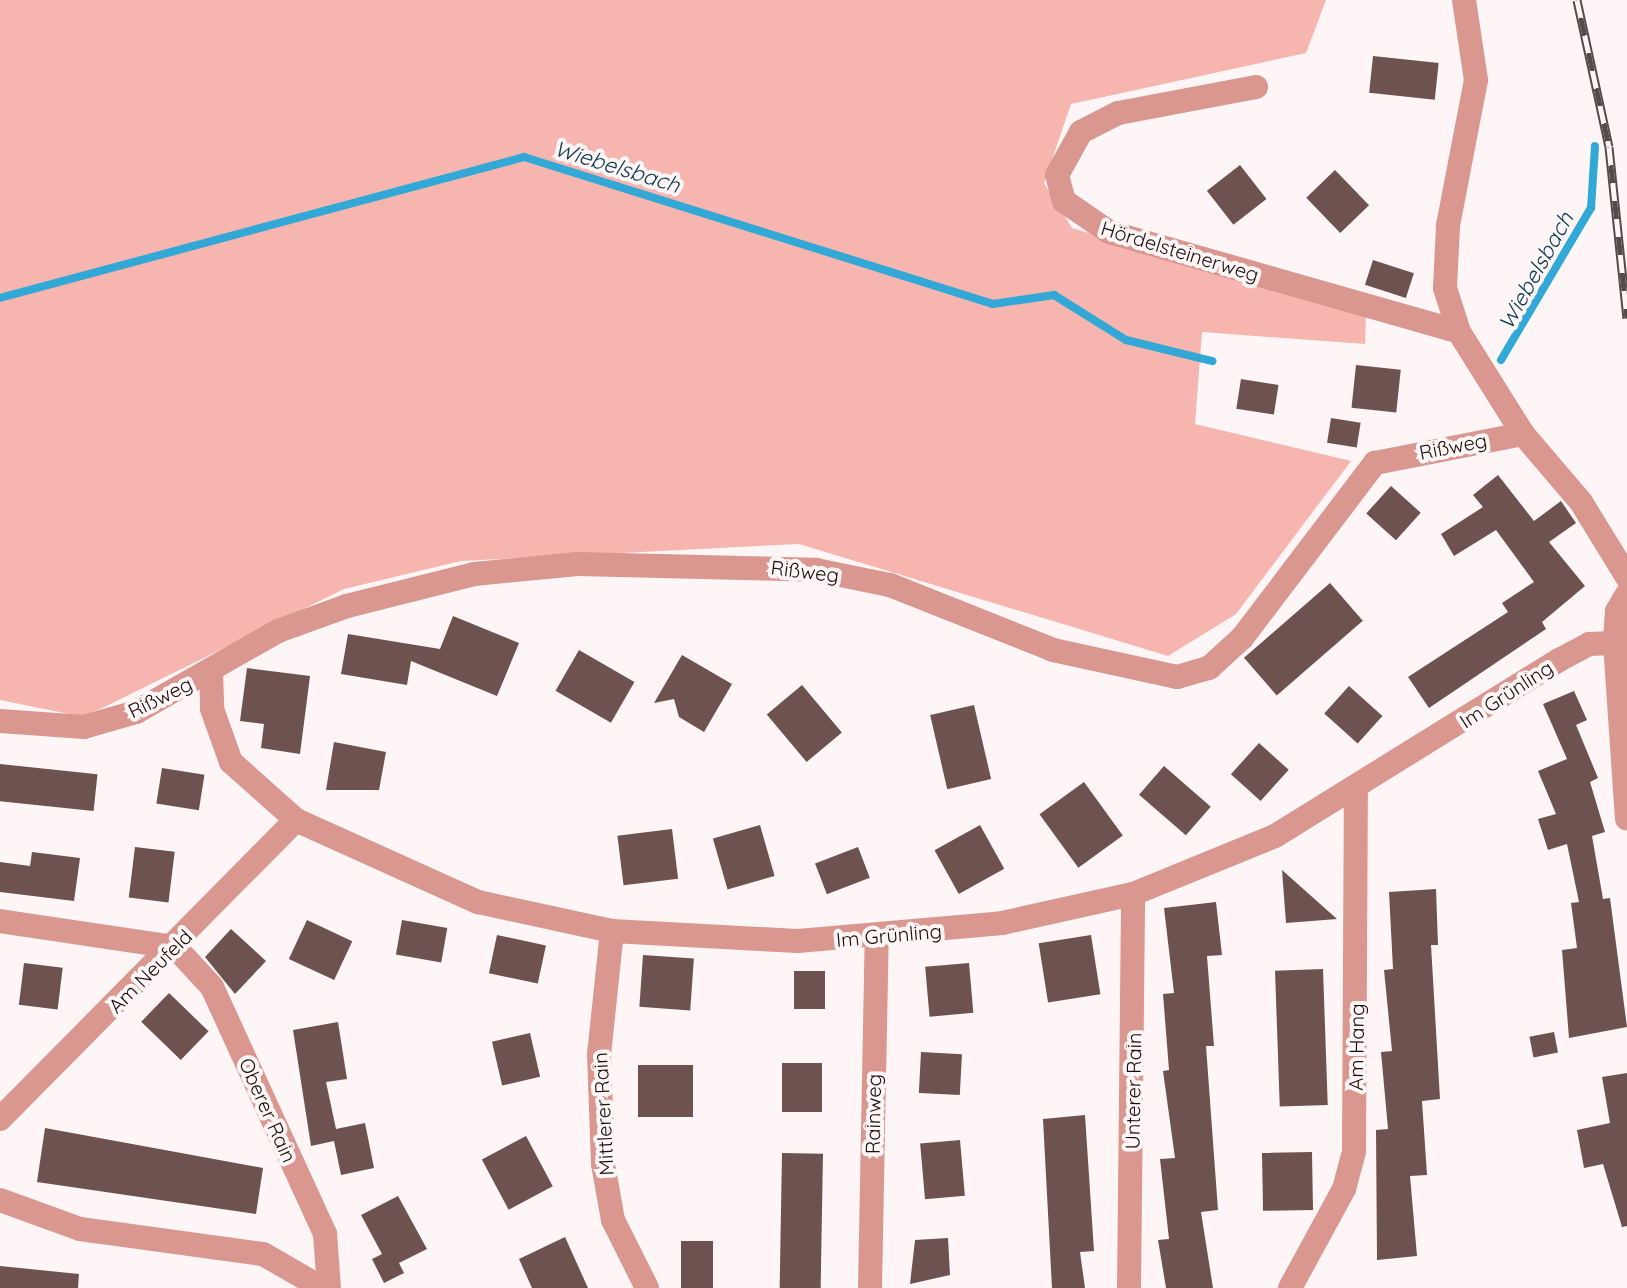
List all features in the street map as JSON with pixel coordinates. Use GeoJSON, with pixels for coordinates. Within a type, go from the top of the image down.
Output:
{"type":"FeatureCollection","features":[{"type":"Feature","properties":{"kind":"street"},"geometry":{"type":"LineString","coordinates":[[1464,0],[1476,80],[1448,226],[1445,288],[1459,332],[1523,434],[1581,502],[1627,577]]}},
{"type":"Feature","properties":{"kind":"street","name":"Hördelsteinerweg"},"geometry":{"type":"LineString","coordinates":[[1256,87],[1118,113],[1081,132],[1057,175],[1064,201],[1109,232],[1459,332]]}},
{"type":"Feature","properties":{"kind":"street","name":"Rißweg"},"geometry":{"type":"LineString","coordinates":[[0,721],[84,727],[136,712],[211,672],[278,631],[347,606],[474,574],[593,564],[816,570],[890,585],[1053,650],[1177,677],[1209,668],[1242,638],[1375,463],[1523,434]]}},
{"type":"Feature","properties":{"kind":"street"},"geometry":{"type":"LineString","coordinates":[[1627,594],[1617,611],[1615,643],[1627,819]]}},
{"type":"Feature","properties":{"kind":"street","name":"Im Grünling"},"geometry":{"type":"LineString","coordinates":[[211,672],[212,709],[231,762],[296,820],[478,902],[612,931],[877,939],[1002,923],[1133,894],[1275,836],[1356,791],[1561,659],[1589,644],[1615,643]]}},
{"type":"Feature","properties":{"kind":"street","name":"Am Hang"},"geometry":{"type":"LineString","coordinates":[[1290,1288],[1344,1189],[1354,1152],[1356,791]]}},
{"type":"Feature","properties":{"kind":"street","name":"Am Neufeld"},"geometry":{"type":"LineString","coordinates":[[0,1119],[175,947],[296,820]]}},
{"type":"Feature","properties":{"kind":"street","name":"Unterer Rain"},"geometry":{"type":"LineString","coordinates":[[1129,1288],[1133,894]]}},
{"type":"Feature","properties":{"kind":"street"},"geometry":{"type":"LineString","coordinates":[[0,921],[175,947]]}},
{"type":"Feature","properties":{"kind":"street","name":"Mittlerer Rain"},"geometry":{"type":"LineString","coordinates":[[612,931],[599,1054],[603,1164],[613,1220],[647,1288]]}},
{"type":"Feature","properties":{"kind":"street","name":"Rainweg"},"geometry":{"type":"LineString","coordinates":[[870,1288],[877,939]]}},
{"type":"Feature","properties":{"kind":"street","name":"Oberer Rain"},"geometry":{"type":"LineString","coordinates":[[175,947],[212,987],[325,1234],[329,1288]]}},
{"type":"Feature","properties":{"kind":"street"},"geometry":{"type":"LineString","coordinates":[[0,1200],[80,1229],[263,1254],[322,1288]]}},
{"type":"Feature","properties":{"kind":"shaded area"},"geometry":{"type":"Polygon","coordinates":[[[0,0],[1326,0],[1306,53],[1071,104],[1044,183],[1072,228],[1366,316],[1365,344],[1202,332],[1195,424],[1351,461],[1236,614],[1168,656],[799,544],[461,561],[344,589],[84,717],[0,700],[0,0]]]}},
{"type":"Feature","properties":{"kind":"building"},"geometry":{"type":"Polygon","coordinates":[[[1373,56],[1439,63],[1435,100],[1369,93],[1373,56]]]}},
{"type":"Feature","properties":{"kind":"building"},"geometry":{"type":"Polygon","coordinates":[[[1240,165],[1266,199],[1233,225],[1207,191],[1240,165]]]}},
{"type":"Feature","properties":{"kind":"building"},"geometry":{"type":"Polygon","coordinates":[[[1335,170],[1369,205],[1340,233],[1306,198],[1335,170]]]}},
{"type":"Feature","properties":{"kind":"building"},"geometry":{"type":"Polygon","coordinates":[[[1373,260],[1414,273],[1406,298],[1365,285],[1373,260]]]}},
{"type":"Feature","properties":{"kind":"building"},"geometry":{"type":"Polygon","coordinates":[[[1356,365],[1401,370],[1396,412],[1352,408],[1356,365]]]}},
{"type":"Feature","properties":{"kind":"building"},"geometry":{"type":"Polygon","coordinates":[[[1241,379],[1279,385],[1274,415],[1236,409],[1241,379]]]}},
{"type":"Feature","properties":{"kind":"building"},"geometry":{"type":"Polygon","coordinates":[[[1331,418],[1361,423],[1357,447],[1327,443],[1331,418]]]}},
{"type":"Feature","properties":{"kind":"building"},"geometry":{"type":"Polygon","coordinates":[[[1498,475],[1534,521],[1561,501],[1576,523],[1549,542],[1585,586],[1542,622],[1546,629],[1429,708],[1408,677],[1508,612],[1502,603],[1534,582],[1496,530],[1454,556],[1441,534],[1483,507],[1473,495],[1498,475]]]}},
{"type":"Feature","properties":{"kind":"building"},"geometry":{"type":"Polygon","coordinates":[[[1391,486],[1421,513],[1396,540],[1366,513],[1391,486]]]}},
{"type":"Feature","properties":{"kind":"building"},"geometry":{"type":"Polygon","coordinates":[[[1330,583],[1363,621],[1277,696],[1244,658],[1330,583]]]}},
{"type":"Feature","properties":{"kind":"building"},"geometry":{"type":"Polygon","coordinates":[[[453,616],[519,643],[497,696],[411,661],[407,685],[341,674],[348,634],[440,649],[453,616]]]}},
{"type":"Feature","properties":{"kind":"building"},"geometry":{"type":"Polygon","coordinates":[[[579,650],[634,682],[611,723],[556,691],[579,650]]]}},
{"type":"Feature","properties":{"kind":"building"},"geometry":{"type":"Polygon","coordinates":[[[682,655],[732,684],[704,732],[679,717],[674,699],[654,703],[682,655]]]}},
{"type":"Feature","properties":{"kind":"building"},"geometry":{"type":"Polygon","coordinates":[[[247,668],[310,676],[300,754],[261,748],[264,724],[240,721],[247,668]]]}},
{"type":"Feature","properties":{"kind":"building"},"geometry":{"type":"Polygon","coordinates":[[[802,685],[842,732],[807,762],[767,715],[802,685]]]}},
{"type":"Feature","properties":{"kind":"building"},"geometry":{"type":"Polygon","coordinates":[[[1349,686],[1382,716],[1358,744],[1324,713],[1349,686]]]}},
{"type":"Feature","properties":{"kind":"building"},"geometry":{"type":"Polygon","coordinates":[[[1574,691],[1587,720],[1576,725],[1598,778],[1590,782],[1605,832],[1592,836],[1603,899],[1610,898],[1627,1027],[1569,1038],[1562,950],[1577,948],[1571,903],[1579,902],[1567,844],[1548,850],[1538,819],[1556,814],[1538,771],[1567,759],[1543,704],[1574,691]]]}},
{"type":"Feature","properties":{"kind":"building"},"geometry":{"type":"Polygon","coordinates":[[[974,705],[991,779],[947,789],[930,715],[974,705]]]}},
{"type":"Feature","properties":{"kind":"building"},"geometry":{"type":"Polygon","coordinates":[[[334,742],[386,752],[379,790],[326,790],[334,742]]]}},
{"type":"Feature","properties":{"kind":"building"},"geometry":{"type":"Polygon","coordinates":[[[1259,743],[1289,770],[1261,801],[1231,774],[1259,743]]]}},
{"type":"Feature","properties":{"kind":"building"},"geometry":{"type":"Polygon","coordinates":[[[0,764],[97,774],[94,811],[0,801],[0,764]]]}},
{"type":"Feature","properties":{"kind":"building"},"geometry":{"type":"Polygon","coordinates":[[[1164,766],[1211,807],[1186,835],[1139,795],[1164,766]]]}},
{"type":"Feature","properties":{"kind":"building"},"geometry":{"type":"Polygon","coordinates":[[[162,768],[204,775],[199,810],[156,804],[162,768]]]}},
{"type":"Feature","properties":{"kind":"building"},"geometry":{"type":"Polygon","coordinates":[[[1084,782],[1123,835],[1078,868],[1040,814],[1084,782]]]}},
{"type":"Feature","properties":{"kind":"building"},"geometry":{"type":"Polygon","coordinates":[[[760,825],[775,876],[728,889],[713,839],[760,825]]]}},
{"type":"Feature","properties":{"kind":"building"},"geometry":{"type":"Polygon","coordinates":[[[980,825],[1004,869],[959,894],[935,850],[980,825]]]}},
{"type":"Feature","properties":{"kind":"building"},"geometry":{"type":"Polygon","coordinates":[[[672,829],[678,879],[624,885],[617,836],[672,829]]]}},
{"type":"Feature","properties":{"kind":"building"},"geometry":{"type":"Polygon","coordinates":[[[135,847],[175,852],[168,902],[129,898],[135,847]]]}},
{"type":"Feature","properties":{"kind":"building"},"geometry":{"type":"Polygon","coordinates":[[[858,847],[870,878],[827,894],[815,863],[858,847]]]}},
{"type":"Feature","properties":{"kind":"building"},"geometry":{"type":"Polygon","coordinates":[[[32,852],[80,858],[74,901],[0,892],[0,862],[30,866],[32,852]]]}},
{"type":"Feature","properties":{"kind":"building"},"geometry":{"type":"Polygon","coordinates":[[[1282,870],[1337,919],[1286,923],[1282,870]]]}},
{"type":"Feature","properties":{"kind":"building"},"geometry":{"type":"Polygon","coordinates":[[[1436,889],[1438,945],[1431,945],[1440,1099],[1422,1101],[1427,1175],[1410,1176],[1417,1256],[1377,1260],[1376,1130],[1388,1129],[1381,1052],[1392,1051],[1384,970],[1393,969],[1389,892],[1436,889]]]}},
{"type":"Feature","properties":{"kind":"building"},"geometry":{"type":"Polygon","coordinates":[[[1216,902],[1222,955],[1207,956],[1214,1046],[1206,1046],[1218,1210],[1201,1212],[1213,1288],[1166,1288],[1158,1240],[1169,1239],[1160,1159],[1175,1158],[1163,1071],[1169,1070],[1163,994],[1174,993],[1164,908],[1216,902]]]}},
{"type":"Feature","properties":{"kind":"building"},"geometry":{"type":"Polygon","coordinates":[[[307,920],[352,941],[334,980],[289,959],[307,920]]]}},
{"type":"Feature","properties":{"kind":"building"},"geometry":{"type":"Polygon","coordinates":[[[402,920],[447,928],[441,962],[396,954],[402,920]]]}},
{"type":"Feature","properties":{"kind":"building"},"geometry":{"type":"Polygon","coordinates":[[[231,929],[266,961],[235,994],[205,957],[231,929]]]}},
{"type":"Feature","properties":{"kind":"building"},"geometry":{"type":"Polygon","coordinates":[[[497,935],[546,945],[538,984],[489,973],[497,935]]]}},
{"type":"Feature","properties":{"kind":"building"},"geometry":{"type":"Polygon","coordinates":[[[1091,935],[1100,994],[1048,1003],[1039,943],[1091,935]]]}},
{"type":"Feature","properties":{"kind":"building"},"geometry":{"type":"Polygon","coordinates":[[[643,955],[694,959],[690,1010],[639,1007],[643,955]]]}},
{"type":"Feature","properties":{"kind":"building"},"geometry":{"type":"Polygon","coordinates":[[[24,963],[63,968],[58,1009],[19,1005],[24,963]]]}},
{"type":"Feature","properties":{"kind":"building"},"geometry":{"type":"Polygon","coordinates":[[[969,963],[973,1013],[930,1017],[925,967],[969,963]]]}},
{"type":"Feature","properties":{"kind":"building"},"geometry":{"type":"Polygon","coordinates":[[[1323,969],[1328,1105],[1280,1107],[1275,971],[1323,969]]]}},
{"type":"Feature","properties":{"kind":"building"},"geometry":{"type":"Polygon","coordinates":[[[794,971],[825,971],[825,1009],[794,1009],[794,971]]]}},
{"type":"Feature","properties":{"kind":"building"},"geometry":{"type":"Polygon","coordinates":[[[169,993],[209,1031],[181,1060],[141,1022],[169,993]]]}},
{"type":"Feature","properties":{"kind":"building"},"geometry":{"type":"Polygon","coordinates":[[[338,1022],[347,1079],[326,1082],[336,1129],[365,1123],[374,1168],[341,1175],[334,1141],[311,1146],[293,1030],[338,1022]]]}},
{"type":"Feature","properties":{"kind":"building"},"geometry":{"type":"Polygon","coordinates":[[[1554,1032],[1558,1053],[1533,1057],[1529,1037],[1554,1032]]]}},
{"type":"Feature","properties":{"kind":"building"},"geometry":{"type":"Polygon","coordinates":[[[530,1033],[540,1077],[502,1086],[492,1042],[530,1033]]]}},
{"type":"Feature","properties":{"kind":"building"},"geometry":{"type":"Polygon","coordinates":[[[921,1052],[962,1054],[960,1095],[919,1093],[921,1052]]]}},
{"type":"Feature","properties":{"kind":"building"},"geometry":{"type":"Polygon","coordinates":[[[782,1063],[822,1063],[822,1112],[782,1112],[782,1063]]]}},
{"type":"Feature","properties":{"kind":"building"},"geometry":{"type":"Polygon","coordinates":[[[638,1065],[693,1065],[693,1117],[638,1117],[638,1065]]]}},
{"type":"Feature","properties":{"kind":"building"},"geometry":{"type":"Polygon","coordinates":[[[1627,1073],[1627,1226],[1622,1227],[1603,1164],[1584,1168],[1577,1130],[1610,1123],[1602,1077],[1627,1073]]]}},
{"type":"Feature","properties":{"kind":"building"},"geometry":{"type":"Polygon","coordinates":[[[1085,1115],[1094,1251],[1080,1252],[1085,1288],[1052,1288],[1043,1119],[1085,1115]]]}},
{"type":"Feature","properties":{"kind":"building"},"geometry":{"type":"Polygon","coordinates":[[[45,1128],[263,1168],[256,1214],[37,1182],[45,1128]]]}},
{"type":"Feature","properties":{"kind":"building"},"geometry":{"type":"Polygon","coordinates":[[[526,1136],[553,1186],[509,1210],[482,1159],[526,1136]]]}},
{"type":"Feature","properties":{"kind":"building"},"geometry":{"type":"Polygon","coordinates":[[[960,1140],[965,1196],[925,1199],[920,1143],[960,1140]]]}},
{"type":"Feature","properties":{"kind":"building"},"geometry":{"type":"Polygon","coordinates":[[[1312,1152],[1313,1210],[1263,1211],[1262,1153],[1312,1152]]]}},
{"type":"Feature","properties":{"kind":"building"},"geometry":{"type":"Polygon","coordinates":[[[782,1153],[823,1154],[821,1288],[780,1288],[782,1153]]]}},
{"type":"Feature","properties":{"kind":"building"},"geometry":{"type":"Polygon","coordinates":[[[398,1196],[427,1249],[399,1263],[404,1273],[384,1283],[372,1259],[382,1254],[361,1215],[398,1196]]]}},
{"type":"Feature","properties":{"kind":"building"},"geometry":{"type":"Polygon","coordinates":[[[565,1237],[588,1288],[532,1288],[519,1259],[565,1237]]]}},
{"type":"Feature","properties":{"kind":"building"},"geometry":{"type":"Polygon","coordinates":[[[948,1238],[950,1275],[910,1284],[915,1240],[948,1238]]]}},
{"type":"Feature","properties":{"kind":"building"},"geometry":{"type":"Polygon","coordinates":[[[681,1241],[713,1241],[713,1288],[681,1288],[681,1241]]]}},
{"type":"Feature","properties":{"kind":"building"},"geometry":{"type":"Polygon","coordinates":[[[0,1266],[79,1274],[78,1288],[0,1288],[0,1266]]]}},
{"type":"Feature","properties":{"kind":"waterway","name":"Wiebelsbach"},"geometry":{"type":"LineString","coordinates":[[1501,360],[1591,208],[1595,146]]}},
{"type":"Feature","properties":{"kind":"waterway","name":"Wiebelsbach"},"geometry":{"type":"LineString","coordinates":[[0,298],[524,157],[993,304],[1054,295],[1126,340],[1212,361]]}},
{"type":"Feature","properties":{"kind":"railway"},"geometry":{"type":"LineString","coordinates":[[1577,0],[1609,147],[1627,318]]}}]}
